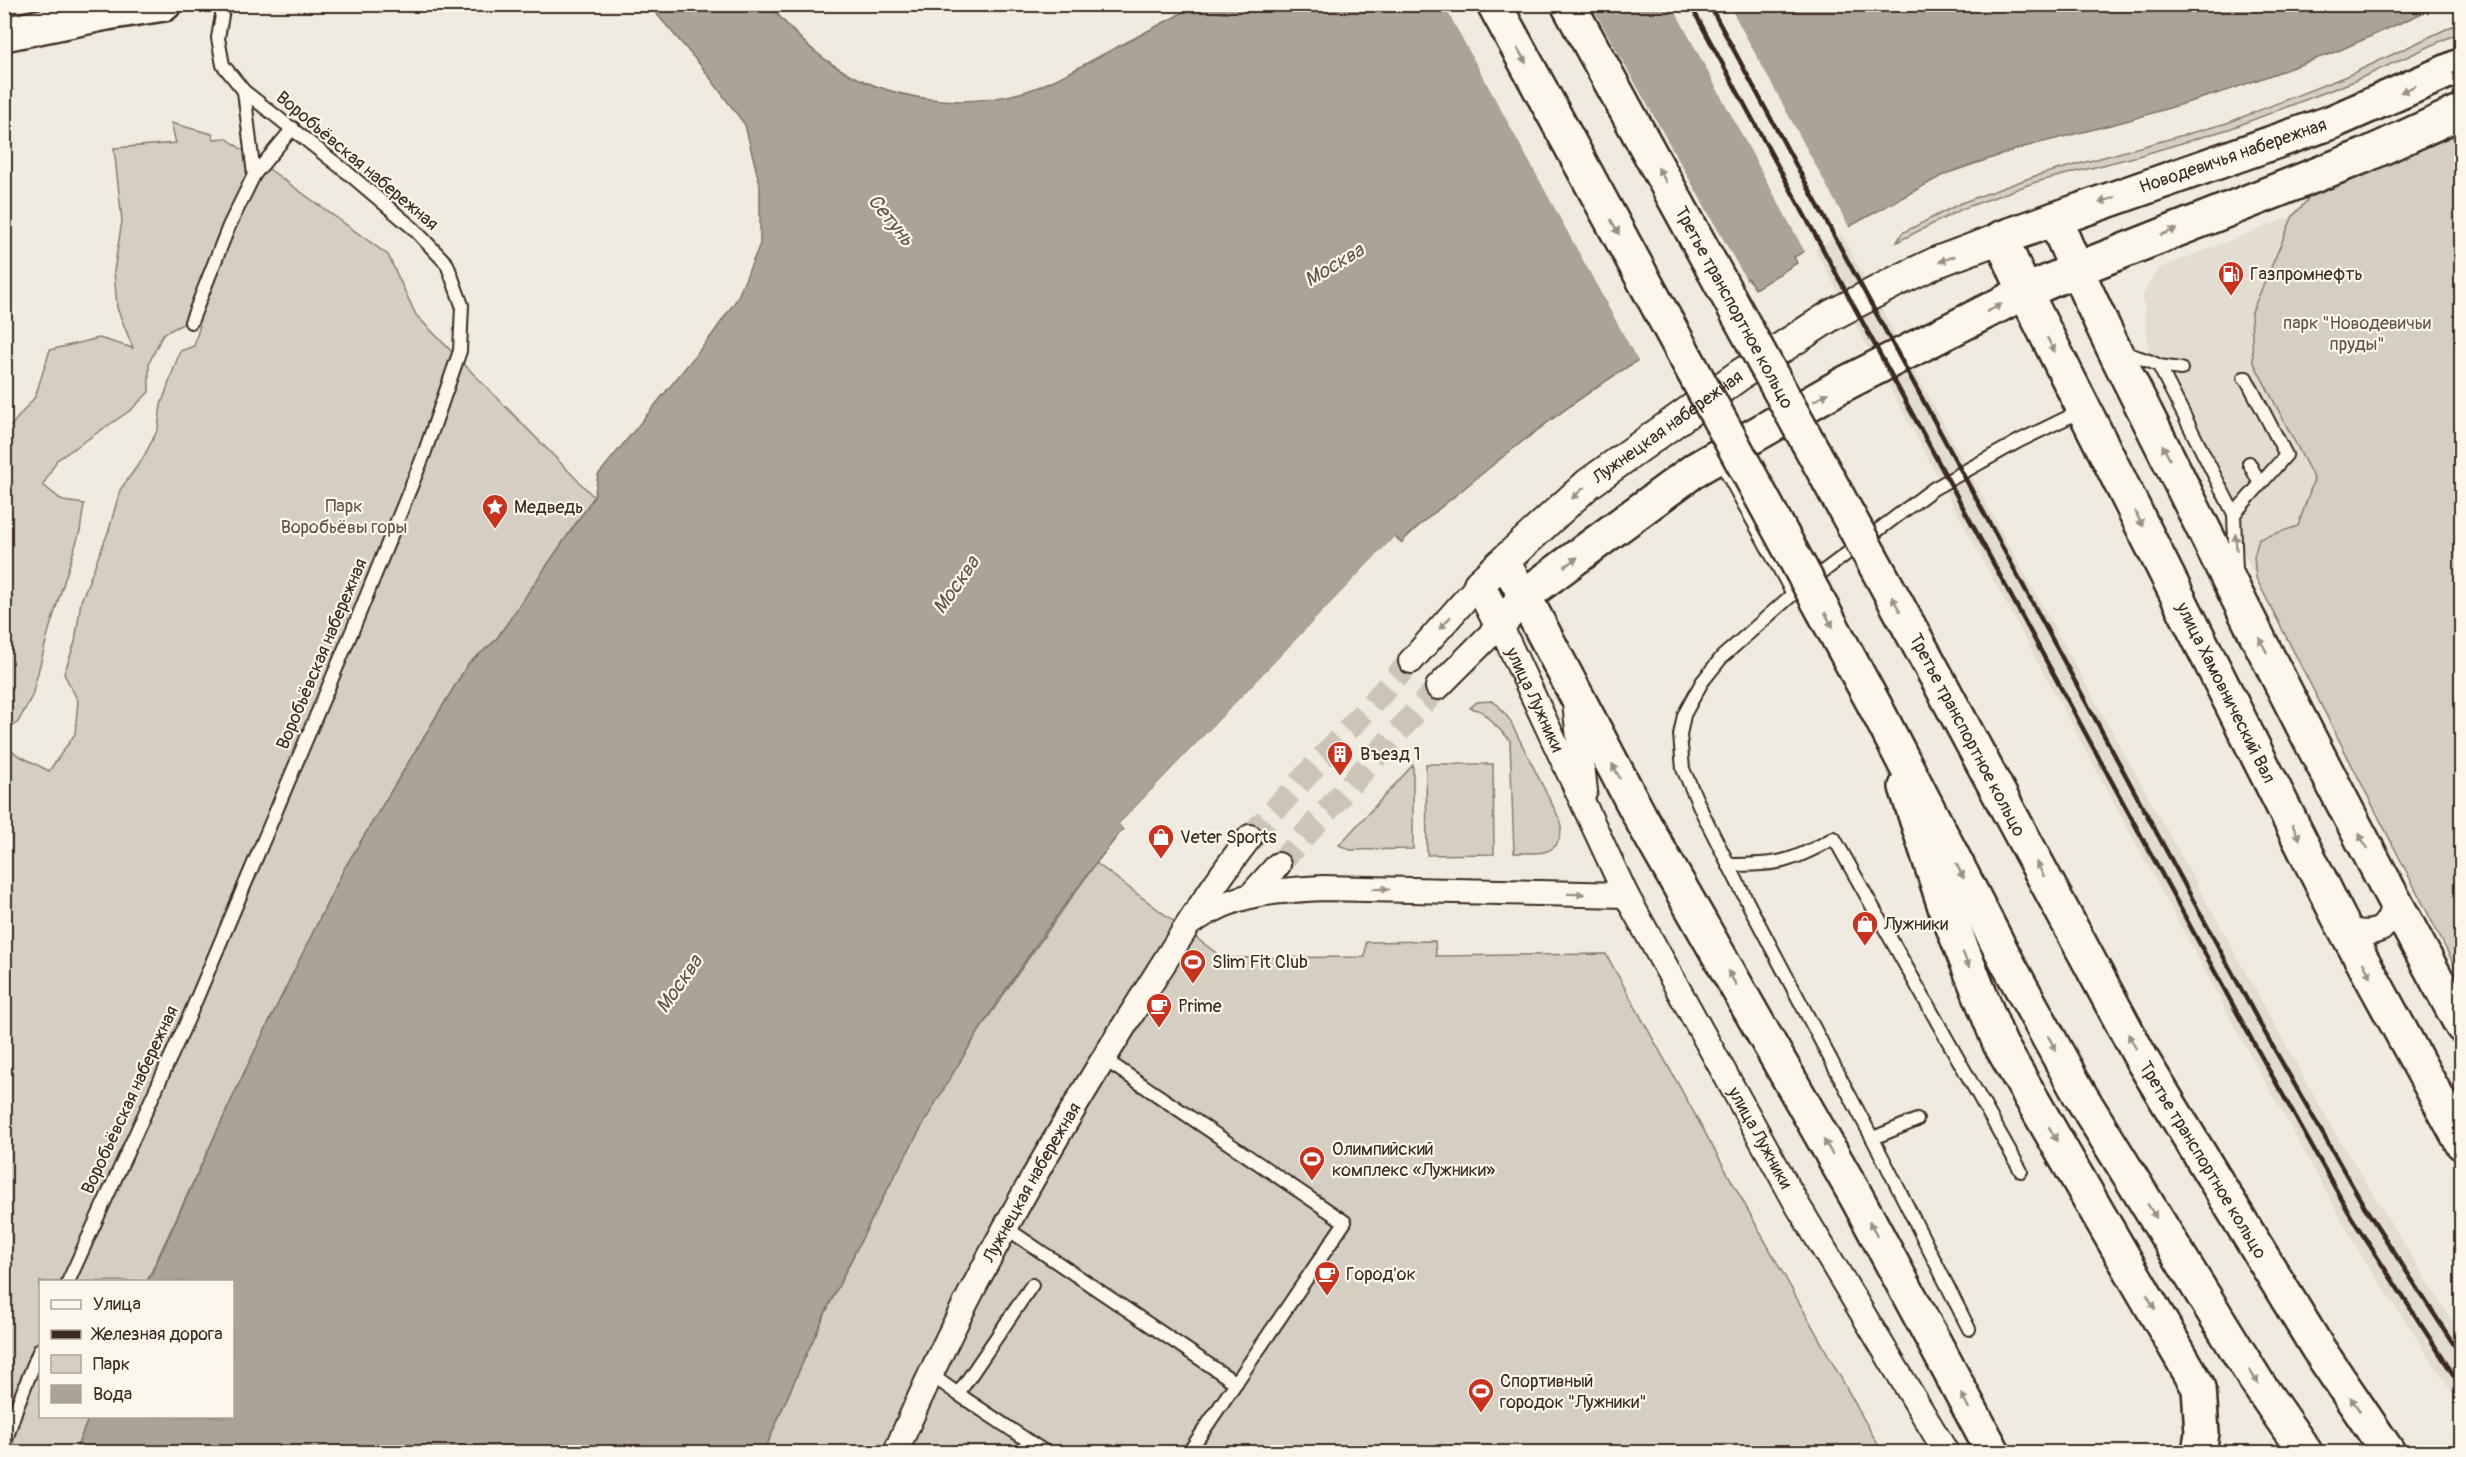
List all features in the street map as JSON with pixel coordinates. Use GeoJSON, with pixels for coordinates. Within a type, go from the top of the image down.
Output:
{"type":"FeatureCollection","features":[{"type":"Feature","properties":{"kind":"main road"},"geometry":{"type":"LineString","coordinates":[[4,34],[164,4]]}},
{"type":"Feature","properties":{"kind":"main road"},"geometry":{"type":"LineString","coordinates":[[1494,4],[1886,726],[2005,958],[2080,1095],[2258,1384],[2305,1452]]}},
{"type":"Feature","properties":{"kind":"main road","name":"Третье транспортное кольцо"},"geometry":{"type":"LineString","coordinates":[[1568,4],[1940,684],[2141,1058],[2317,1347],[2388,1452]]}},
{"type":"Feature","properties":{"kind":"main road","name":"Новодевичья набережная"},"geometry":{"type":"LineString","coordinates":[[2001,238],[2332,122],[2462,65]]}},
{"type":"Feature","properties":{"kind":"main road"},"geometry":{"type":"LineString","coordinates":[[1993,1452],[1857,1198],[1643,822],[1524,597],[1696,469],[1842,385],[2025,292],[2364,156],[2462,111]]}},
{"type":"Feature","properties":{"kind":"main road"},"geometry":{"type":"LineString","coordinates":[[2055,219],[2076,270],[2240,600],[2390,894],[2462,1026]]}},
{"type":"Feature","properties":{"kind":"main road","name":"улица Хамовнический Вал"},"geometry":{"type":"LineString","coordinates":[[2001,238],[2025,292],[2339,918],[2462,1143]]}},
{"type":"Feature","properties":{"kind":"main road"},"geometry":{"type":"LineString","coordinates":[[1886,726],[1946,910],[2000,1044],[2199,1388],[2202,1433],[2199,1452]]}},
{"type":"Feature","properties":{"kind":"street","name":"Лужнецкая набережная"},"geometry":{"type":"LineString","coordinates":[[1411,661],[1479,584],[1588,484],[1732,380],[1832,315],[1937,262],[2001,238]]}},
{"type":"Feature","properties":{"kind":"street"},"geometry":{"type":"LineString","coordinates":[[1438,687],[1500,625],[1524,597],[1504,561]]}},
{"type":"Feature","properties":{"kind":"street","name":"улица Лужники"},"geometry":{"type":"LineString","coordinates":[[1479,584],[1626,895],[1798,1206],[1946,1452]]}},
{"type":"Feature","properties":{"kind":"street","name":"улица Лужники"},"geometry":{"type":"LineString","coordinates":[[1573,689],[1588,814]]}},
{"type":"Feature","properties":{"kind":"street","name":"Лужнецкая набережная"},"geometry":{"type":"LineString","coordinates":[[896,1452],[930,1374],[1051,1145],[1188,924],[1250,837]]}},
{"type":"Feature","properties":{"kind":"street","name":"Лужнецкая набережная"},"geometry":{"type":"LineString","coordinates":[[1188,924],[1233,899],[1252,894],[1278,865]]}},
{"type":"Feature","properties":{"kind":"street"},"geometry":{"type":"LineString","coordinates":[[1252,894],[1323,888],[1626,895]]}},
{"type":"Feature","properties":{"kind":"street"},"geometry":{"type":"LineString","coordinates":[[2339,918],[2345,926],[2363,934],[2381,928],[2388,922],[2392,912],[2393,903],[2390,894]]}},
{"type":"Feature","properties":{"kind":"lane","name":"Воробьёвская набережная"},"geometry":{"type":"LineString","coordinates":[[68,1280],[188,1019],[355,624],[423,457],[460,351],[462,305],[447,264],[414,229],[293,128],[244,91],[223,65],[218,38],[224,4]]}},
{"type":"Feature","properties":{"kind":"lane"},"geometry":{"type":"LineString","coordinates":[[244,91],[254,175]]}},
{"type":"Feature","properties":{"kind":"lane"},"geometry":{"type":"LineString","coordinates":[[191,322],[229,226],[254,175],[293,128]]}},
{"type":"Feature","properties":{"kind":"lane"},"geometry":{"type":"LineString","coordinates":[[2111,342],[2122,352],[2133,357],[2151,360],[2159,366],[2234,514],[2236,575],[2240,600]]}},
{"type":"Feature","properties":{"kind":"lane"},"geometry":{"type":"LineString","coordinates":[[2159,366],[2181,369]]}},
{"type":"Feature","properties":{"kind":"lane"},"geometry":{"type":"LineString","coordinates":[[2234,514],[2286,455],[2244,378]]}},
{"type":"Feature","properties":{"kind":"lane"},"geometry":{"type":"LineString","coordinates":[[1969,1329],[1873,1138],[1728,865],[1683,769],[1680,735],[1684,715],[1702,682],[1722,657],[1793,594],[1933,489],[2019,441],[2084,410]]}},
{"type":"Feature","properties":{"kind":"lane"},"geometry":{"type":"LineString","coordinates":[[1718,456],[1793,594]]}},
{"type":"Feature","properties":{"kind":"lane"},"geometry":{"type":"LineString","coordinates":[[2249,463],[2260,484]]}},
{"type":"Feature","properties":{"kind":"lane"},"geometry":{"type":"LineString","coordinates":[[1728,865],[1783,863],[1806,854],[1834,838],[2021,1171]]}},
{"type":"Feature","properties":{"kind":"lane"},"geometry":{"type":"LineString","coordinates":[[1104,1059],[1345,1222],[1189,1452]]}},
{"type":"Feature","properties":{"kind":"lane"},"geometry":{"type":"LineString","coordinates":[[1963,1096],[1975,1089]]}},
{"type":"Feature","properties":{"kind":"lane"},"geometry":{"type":"LineString","coordinates":[[1873,1138],[1917,1120]]}},
{"type":"Feature","properties":{"kind":"lane"},"geometry":{"type":"LineString","coordinates":[[1006,1228],[1236,1383]]}},
{"type":"Feature","properties":{"kind":"lane"},"geometry":{"type":"LineString","coordinates":[[958,1394],[1032,1285]]}},
{"type":"Feature","properties":{"kind":"lane"},"geometry":{"type":"LineString","coordinates":[[4,1446],[39,1351]]}},
{"type":"Feature","properties":{"kind":"lane"},"geometry":{"type":"LineString","coordinates":[[930,1374],[1045,1452]]}},
{"type":"Feature","properties":{"kind":"shaded area"},"geometry":{"type":"Polygon","coordinates":[[[1683,5],[1718,5],[2007,542],[2335,1133],[2461,1335],[2461,1405],[2363,1258],[2248,1051],[1683,5]]]}},
{"type":"Feature","properties":{"kind":"shaded area"},"geometry":{"type":"Polygon","coordinates":[[[2293,216],[2251,314],[2253,361],[2314,479],[2298,526],[2259,539],[2254,557],[2256,578],[2155,377],[2148,350],[2143,296],[2151,279],[2160,268],[2293,216]]]}},
{"type":"Feature","properties":{"kind":"green space"},"geometry":{"type":"Polygon","coordinates":[[[2461,22],[2461,32],[2352,82],[2229,129],[2138,156],[2036,182],[1962,209],[1897,242],[1902,233],[1961,203],[2035,176],[2227,123],[2349,75],[2461,22]]]}},
{"type":"Feature","properties":{"kind":"green space","name":"Парк Воробьёвы горы"},"geometry":{"type":"Polygon","coordinates":[[[171,123],[212,134],[214,139],[226,138],[388,255],[416,315],[594,497],[495,641],[468,664],[344,869],[244,1073],[147,1280],[39,1280],[39,1418],[89,1418],[75,1452],[5,1452],[4,745],[49,771],[75,734],[78,701],[64,674],[75,642],[81,601],[109,530],[120,490],[143,458],[158,429],[161,405],[180,351],[194,346],[200,325],[186,320],[185,323],[163,334],[149,363],[149,392],[131,410],[57,460],[43,485],[63,501],[84,504],[80,531],[49,630],[32,696],[18,722],[5,732],[5,433],[35,397],[50,350],[99,338],[133,348],[117,308],[114,271],[122,221],[114,148],[176,143],[171,123]]]}},
{"type":"Feature","properties":{"kind":"green space","name":"парк \"Новодевичьи пруды\""},"geometry":{"type":"Polygon","coordinates":[[[2461,133],[2461,978],[2256,578],[2254,557],[2259,539],[2298,526],[2314,479],[2253,361],[2251,314],[2293,216],[2313,194],[2461,133]]]}},
{"type":"Feature","properties":{"kind":"green space"},"geometry":{"type":"Polygon","coordinates":[[[1491,701],[1498,705],[1509,719],[1561,822],[1558,842],[1548,851],[1514,853],[1510,740],[1481,711],[1470,708],[1477,702],[1491,701]]]}},
{"type":"Feature","properties":{"kind":"green space"},"geometry":{"type":"Polygon","coordinates":[[[1426,764],[1493,764],[1494,854],[1427,855],[1426,764]]]}},
{"type":"Feature","properties":{"kind":"green space"},"geometry":{"type":"Polygon","coordinates":[[[1413,765],[1413,849],[1350,850],[1339,845],[1413,765]]]}},
{"type":"Feature","properties":{"kind":"green space","name":"Олимпийский комплекс «Лужники»"},"geometry":{"type":"Polygon","coordinates":[[[1096,863],[1223,958],[1365,957],[1366,942],[1435,941],[1436,956],[1606,954],[1882,1452],[764,1452],[841,1280],[929,1113],[988,1017],[1096,863]]]}},
{"type":"Feature","properties":{"kind":"water"},"geometry":{"type":"Polygon","coordinates":[[[649,5],[769,5],[814,51],[854,77],[903,94],[954,101],[1005,96],[1039,87],[1197,5],[2440,5],[2338,51],[2229,90],[2126,121],[2024,147],[1945,174],[1794,257],[1797,263],[1755,289],[1748,278],[1645,340],[1651,352],[1582,397],[1538,430],[1436,511],[1401,543],[1395,537],[1119,824],[1123,829],[1068,900],[1016,974],[967,1050],[921,1128],[837,1288],[764,1452],[75,1452],[89,1418],[234,1418],[234,1280],[148,1280],[244,1073],[344,869],[468,664],[495,641],[594,497],[598,475],[712,335],[737,299],[760,244],[760,185],[745,125],[702,67],[649,5]]]}},
{"type":"Feature","properties":{"kind":"pier"},"geometry":{"type":"Polygon","coordinates":[[[1444,5],[1591,5],[1753,292],[1747,282],[1648,342],[1654,353],[1639,363],[1444,5]]]}},
{"type":"Feature","properties":{"kind":"pier"},"geometry":{"type":"Polygon","coordinates":[[[1672,5],[1729,5],[1850,229],[1806,254],[1672,5]]]}},
{"type":"Feature","properties":{"kind":"pier"},"geometry":{"type":"Polygon","coordinates":[[[1394,537],[1403,545],[1399,546],[1394,541],[1123,824],[1126,830],[1123,829],[1119,824],[1394,537]]]}},
{"type":"Feature","properties":{"kind":"tunnel"},"geometry":{"type":"LineString","coordinates":[[1250,837],[1411,661]]}},
{"type":"Feature","properties":{"kind":"tunnel"},"geometry":{"type":"LineString","coordinates":[[1278,865],[1438,687]]}},
{"type":"Feature","properties":{"kind":"railway"},"geometry":{"type":"LineString","coordinates":[[1690,4],[2247,1031],[2352,1218],[2462,1388]]}},
{"type":"Feature","properties":{"kind":"railway"},"geometry":{"type":"LineString","coordinates":[[1709,4],[2260,1024],[2364,1206],[2462,1357]]}},
{"type":"Feature","properties":{"kind":"place","name":"Газпромнефть"},"geometry":{"type":"Point","coordinates":[2231,297]}},
{"type":"Feature","properties":{"kind":"place","name":"Медведь"},"geometry":{"type":"Point","coordinates":[495,530]}},
{"type":"Feature","properties":{"kind":"place","name":"Въезд 1"},"geometry":{"type":"Point","coordinates":[1340,777]}},
{"type":"Feature","properties":{"kind":"place","name":"Veter Sports"},"geometry":{"type":"Point","coordinates":[1161,860]}},
{"type":"Feature","properties":{"kind":"place","name":"Лужники"},"geometry":{"type":"Point","coordinates":[1865,947]}},
{"type":"Feature","properties":{"kind":"place","name":"Slim Fit Club"},"geometry":{"type":"Point","coordinates":[1193,985]}},
{"type":"Feature","properties":{"kind":"place","name":"Prime"},"geometry":{"type":"Point","coordinates":[1159,1029]}},
{"type":"Feature","properties":{"kind":"place","name":"Олимпийский комплекс «Лужники»"},"geometry":{"type":"Point","coordinates":[1312,1182]}},
{"type":"Feature","properties":{"kind":"place","name":"Город'ок"},"geometry":{"type":"Point","coordinates":[1327,1297]}},
{"type":"Feature","properties":{"kind":"place","name":"Спортивный городок \"Лужники\""},"geometry":{"type":"Point","coordinates":[1481,1414]}},
{"type":"Feature","properties":{"kind":"water label","name":"Сетунь"},"geometry":{"type":"Point","coordinates":[891,220]}},
{"type":"Feature","properties":{"kind":"water label","name":"Москва"},"geometry":{"type":"Point","coordinates":[1334,265]}},
{"type":"Feature","properties":{"kind":"water label","name":"Москва"},"geometry":{"type":"Point","coordinates":[956,585]}},
{"type":"Feature","properties":{"kind":"water label","name":"Москва"},"geometry":{"type":"Point","coordinates":[679,984]}}]}
